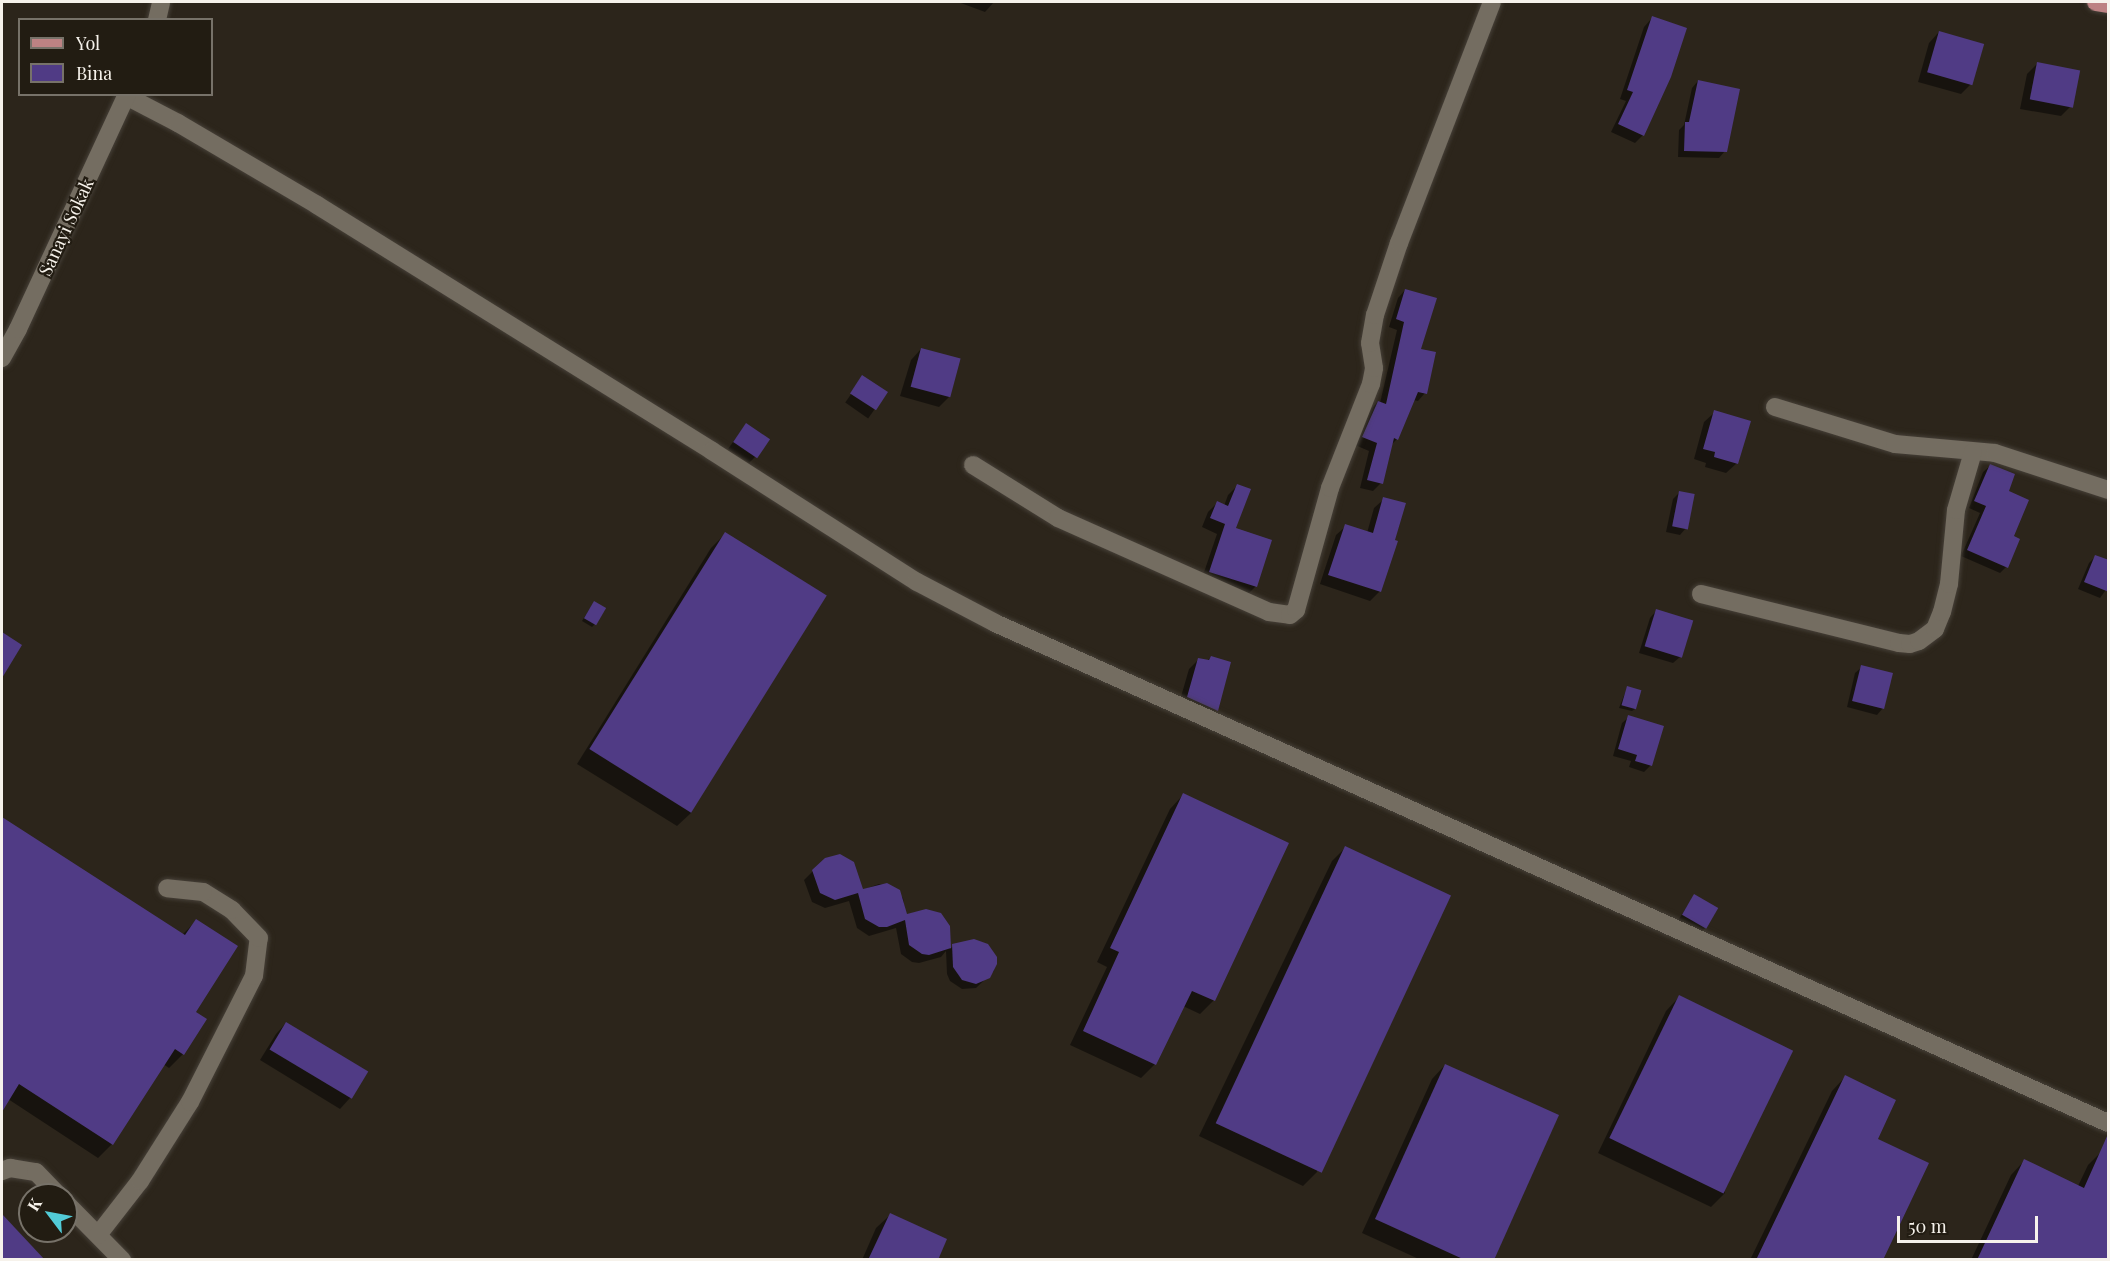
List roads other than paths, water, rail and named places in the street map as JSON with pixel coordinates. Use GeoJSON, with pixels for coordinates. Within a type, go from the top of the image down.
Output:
{"type":"FeatureCollection","features":[{"type":"Feature","properties":{"kind":"main road"},"geometry":{"type":"LineString","coordinates":[[2096,2],[2109,4]]}},
{"type":"Feature","properties":{"kind":"street"},"geometry":{"type":"LineString","coordinates":[[157,18],[161,2]]}},
{"type":"Feature","properties":{"kind":"street"},"geometry":{"type":"LineString","coordinates":[[973,465],[1068,523],[1269,612],[1290,615],[1296,610],[1330,488],[1371,384],[1374,368],[1370,343],[1375,315],[1399,243],[1492,2]]}},
{"type":"Feature","properties":{"kind":"street","name":"Sanayi Sokak"},"geometry":{"type":"LineString","coordinates":[[2,358],[18,329],[127,96]]}},
{"type":"Feature","properties":{"kind":"street"},"geometry":{"type":"LineString","coordinates":[[129,96],[317,205],[712,451],[917,582],[995,623],[2109,1123]]}},
{"type":"Feature","properties":{"kind":"street"},"geometry":{"type":"LineString","coordinates":[[1775,407],[1895,444],[1995,453],[2109,490]]}},
{"type":"Feature","properties":{"kind":"street"},"geometry":{"type":"LineString","coordinates":[[1701,594],[1899,643],[1910,644],[1919,641],[1935,629],[1946,598],[1956,510],[1973,452]]}},
{"type":"Feature","properties":{"kind":"street"},"geometry":{"type":"LineString","coordinates":[[98,1235],[140,1181],[190,1102],[254,976],[259,938],[232,910],[203,892],[167,888]]}},
{"type":"Feature","properties":{"kind":"street"},"geometry":{"type":"LineString","coordinates":[[6,1170],[36,1172],[47,1183]]}},
{"type":"Feature","properties":{"kind":"street"},"geometry":{"type":"LineString","coordinates":[[78,1215],[122,1260]]}}]}
